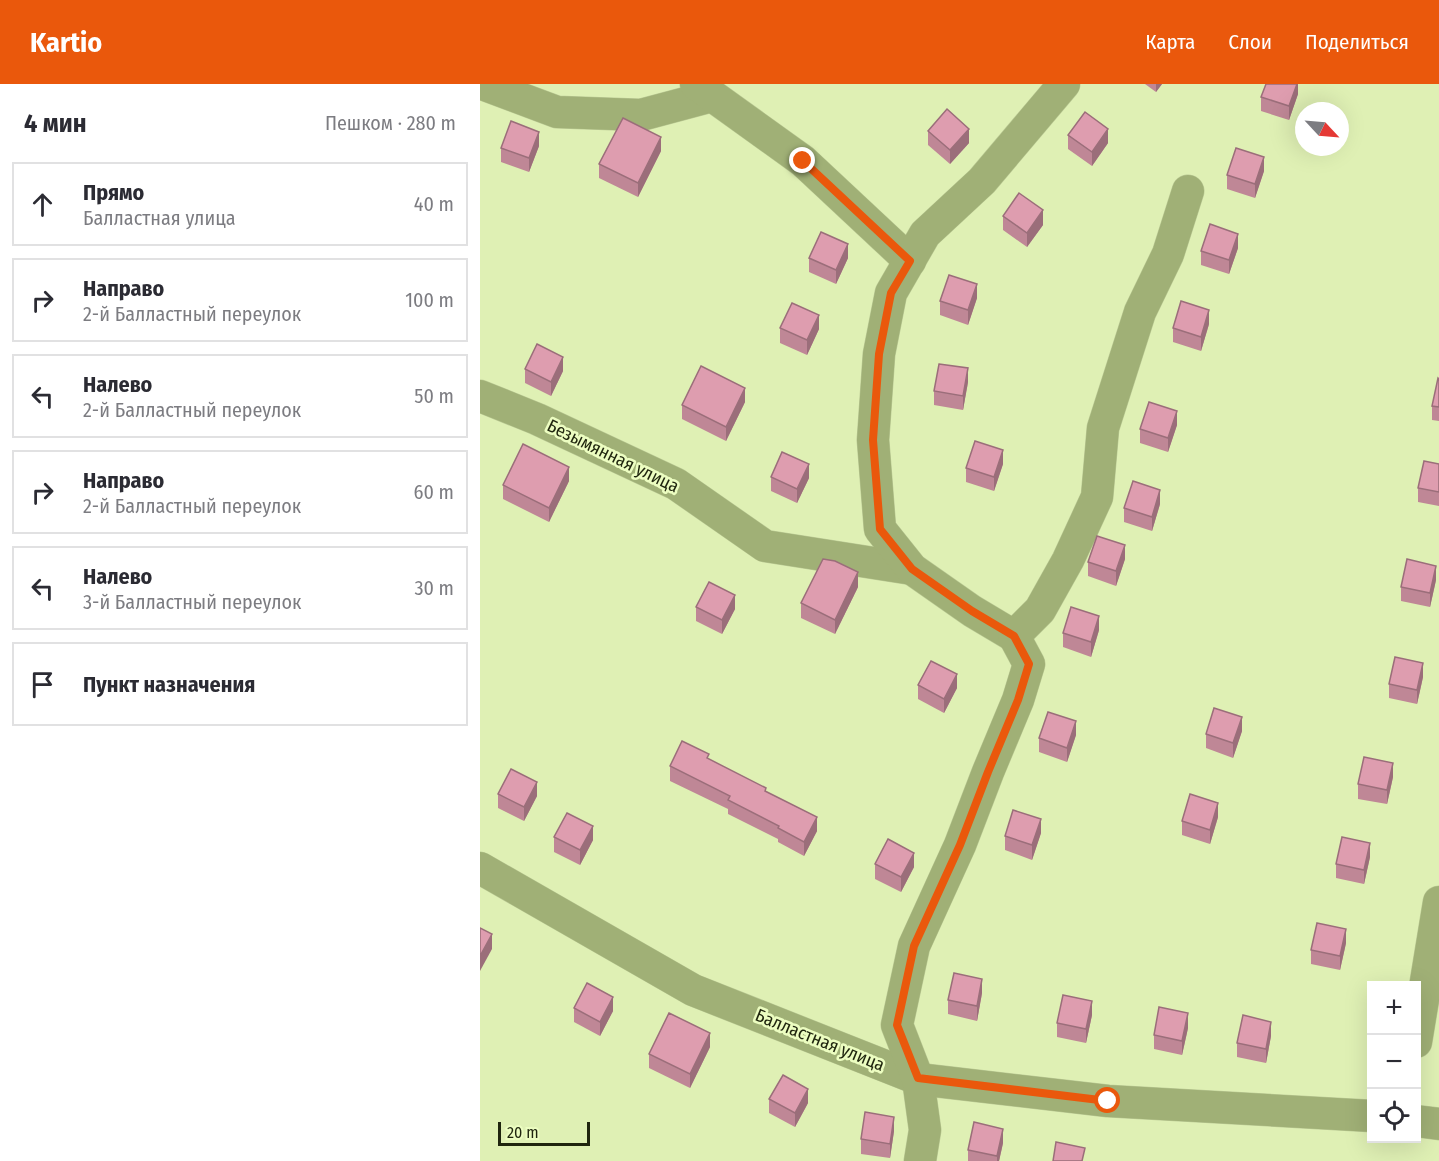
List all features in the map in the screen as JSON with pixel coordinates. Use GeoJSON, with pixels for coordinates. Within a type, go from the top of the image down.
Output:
{"type":"FeatureCollection","features":[{"type":"Feature","properties":{"kind":"street"},"geometry":{"type":"LineString","coordinates":[[482,84],[557,112],[641,115],[704,90],[803,161],[910,261]]}},
{"type":"Feature","properties":{"kind":"street"},"geometry":{"type":"LineString","coordinates":[[920,1161],[925,1130],[918,1078],[897,1025],[914,946],[960,845],[1018,700],[1029,664],[1014,636],[972,611],[912,569],[880,529],[873,440],[879,354],[891,293],[925,234],[982,181],[1064,84]]}},
{"type":"Feature","properties":{"kind":"street"},"geometry":{"type":"LineString","coordinates":[[1014,636],[1040,610],[1068,560],[1097,497],[1103,428],[1140,312],[1168,254],[1188,191]]}},
{"type":"Feature","properties":{"kind":"street","name":"Безымянная улица"},"geometry":{"type":"LineString","coordinates":[[480,396],[537,419],[676,484],[765,546],[912,569]]}},
{"type":"Feature","properties":{"kind":"street","name":"Балластная улица"},"geometry":{"type":"LineString","coordinates":[[480,868],[693,990],[918,1078],[1108,1101],[1367,1116]]}},
{"type":"Feature","properties":{"kind":"street"},"geometry":{"type":"LineString","coordinates":[[1417,1035],[1439,902]]}},
{"type":"Feature","properties":{"kind":"street"},"geometry":{"type":"LineString","coordinates":[[1421,1122],[1439,1124]]}},
{"type":"Feature","properties":{"kind":"building"},"geometry":{"type":"Polygon","coordinates":[[[1266,84],[1297,84],[1289,106],[1261,97],[1266,84]]]}},
{"type":"Feature","properties":{"kind":"building"},"geometry":{"type":"Polygon","coordinates":[[[947,109],[969,129],[950,150],[928,131],[947,109]]]}},
{"type":"Feature","properties":{"kind":"building"},"geometry":{"type":"Polygon","coordinates":[[[1085,112],[1108,129],[1092,152],[1068,135],[1085,112]]]}},
{"type":"Feature","properties":{"kind":"building"},"geometry":{"type":"Polygon","coordinates":[[[623,118],[661,137],[638,183],[599,164],[623,118]]]}},
{"type":"Feature","properties":{"kind":"building"},"geometry":{"type":"Polygon","coordinates":[[[511,121],[539,132],[529,158],[501,148],[511,121]]]}},
{"type":"Feature","properties":{"kind":"building"},"geometry":{"type":"Polygon","coordinates":[[[1236,148],[1264,157],[1255,184],[1227,175],[1236,148]]]}},
{"type":"Feature","properties":{"kind":"building"},"geometry":{"type":"Polygon","coordinates":[[[1019,193],[1043,210],[1027,233],[1003,216],[1019,193]]]}},
{"type":"Feature","properties":{"kind":"building"},"geometry":{"type":"Polygon","coordinates":[[[1210,224],[1238,234],[1229,260],[1201,251],[1210,224]]]}},
{"type":"Feature","properties":{"kind":"building"},"geometry":{"type":"Polygon","coordinates":[[[821,232],[848,244],[836,270],[809,258],[821,232]]]}},
{"type":"Feature","properties":{"kind":"building"},"geometry":{"type":"Polygon","coordinates":[[[949,275],[977,284],[968,310],[940,301],[949,275]]]}},
{"type":"Feature","properties":{"kind":"building"},"geometry":{"type":"Polygon","coordinates":[[[1181,301],[1209,310],[1201,337],[1173,328],[1181,301]]]}},
{"type":"Feature","properties":{"kind":"building"},"geometry":{"type":"Polygon","coordinates":[[[792,303],[819,315],[807,340],[780,328],[792,303]]]}},
{"type":"Feature","properties":{"kind":"building"},"geometry":{"type":"Polygon","coordinates":[[[537,344],[563,357],[551,382],[525,369],[537,344]]]}},
{"type":"Feature","properties":{"kind":"building"},"geometry":{"type":"Polygon","coordinates":[[[939,364],[968,368],[963,396],[934,391],[939,364]]]}},
{"type":"Feature","properties":{"kind":"building"},"geometry":{"type":"Polygon","coordinates":[[[701,366],[745,388],[726,427],[682,405],[701,366]]]}},
{"type":"Feature","properties":{"kind":"building"},"geometry":{"type":"Polygon","coordinates":[[[1439,379],[1439,407],[1432,406],[1439,379]]]}},
{"type":"Feature","properties":{"kind":"building"},"geometry":{"type":"Polygon","coordinates":[[[1149,402],[1177,411],[1168,438],[1140,429],[1149,402]]]}},
{"type":"Feature","properties":{"kind":"building"},"geometry":{"type":"Polygon","coordinates":[[[975,441],[1003,450],[994,477],[966,468],[975,441]]]}},
{"type":"Feature","properties":{"kind":"building"},"geometry":{"type":"Polygon","coordinates":[[[523,444],[569,467],[549,508],[503,485],[523,444]]]}},
{"type":"Feature","properties":{"kind":"building"},"geometry":{"type":"Polygon","coordinates":[[[782,452],[809,464],[797,489],[771,477],[782,452]]]}},
{"type":"Feature","properties":{"kind":"building"},"geometry":{"type":"Polygon","coordinates":[[[1424,461],[1439,464],[1439,492],[1418,488],[1424,461]]]}},
{"type":"Feature","properties":{"kind":"building"},"geometry":{"type":"Polygon","coordinates":[[[1133,481],[1160,490],[1152,517],[1124,508],[1133,481]]]}},
{"type":"Feature","properties":{"kind":"building"},"geometry":{"type":"Polygon","coordinates":[[[1097,536],[1125,545],[1116,571],[1088,562],[1097,536]]]}},
{"type":"Feature","properties":{"kind":"building"},"geometry":{"type":"Polygon","coordinates":[[[823,559],[835,561],[858,572],[835,620],[801,603],[823,559]]]}},
{"type":"Feature","properties":{"kind":"building"},"geometry":{"type":"Polygon","coordinates":[[[1407,559],[1436,566],[1430,593],[1401,587],[1407,559]]]}},
{"type":"Feature","properties":{"kind":"building"},"geometry":{"type":"Polygon","coordinates":[[[709,582],[735,595],[722,620],[696,607],[709,582]]]}},
{"type":"Feature","properties":{"kind":"building"},"geometry":{"type":"Polygon","coordinates":[[[1071,607],[1099,616],[1091,642],[1063,633],[1071,607]]]}},
{"type":"Feature","properties":{"kind":"building"},"geometry":{"type":"Polygon","coordinates":[[[1395,657],[1423,663],[1417,690],[1389,684],[1395,657]]]}},
{"type":"Feature","properties":{"kind":"building"},"geometry":{"type":"Polygon","coordinates":[[[931,661],[957,674],[944,699],[918,685],[931,661]]]}},
{"type":"Feature","properties":{"kind":"building"},"geometry":{"type":"Polygon","coordinates":[[[1214,708],[1242,717],[1233,743],[1206,734],[1214,708]]]}},
{"type":"Feature","properties":{"kind":"building"},"geometry":{"type":"Polygon","coordinates":[[[1048,712],[1076,721],[1067,748],[1039,738],[1048,712]]]}},
{"type":"Feature","properties":{"kind":"building"},"geometry":{"type":"Polygon","coordinates":[[[682,741],[709,754],[707,758],[766,788],[765,791],[817,817],[804,842],[778,828],[779,826],[728,800],[730,796],[670,766],[682,741]]]}},
{"type":"Feature","properties":{"kind":"building"},"geometry":{"type":"Polygon","coordinates":[[[1364,757],[1393,763],[1387,790],[1358,784],[1364,757]]]}},
{"type":"Feature","properties":{"kind":"building"},"geometry":{"type":"Polygon","coordinates":[[[511,769],[537,782],[524,807],[498,794],[511,769]]]}},
{"type":"Feature","properties":{"kind":"building"},"geometry":{"type":"Polygon","coordinates":[[[1190,794],[1218,803],[1210,830],[1182,821],[1190,794]]]}},
{"type":"Feature","properties":{"kind":"building"},"geometry":{"type":"Polygon","coordinates":[[[1013,810],[1041,819],[1032,845],[1005,836],[1013,810]]]}},
{"type":"Feature","properties":{"kind":"building"},"geometry":{"type":"Polygon","coordinates":[[[567,813],[593,826],[580,850],[554,837],[567,813]]]}},
{"type":"Feature","properties":{"kind":"building"},"geometry":{"type":"Polygon","coordinates":[[[1342,837],[1370,843],[1364,870],[1336,864],[1342,837]]]}},
{"type":"Feature","properties":{"kind":"building"},"geometry":{"type":"Polygon","coordinates":[[[888,839],[914,853],[901,877],[875,864],[888,839]]]}},
{"type":"Feature","properties":{"kind":"building"},"geometry":{"type":"Polygon","coordinates":[[[1317,923],[1346,929],[1340,956],[1311,950],[1317,923]]]}},
{"type":"Feature","properties":{"kind":"building"},"geometry":{"type":"Polygon","coordinates":[[[480,928],[492,934],[480,956],[480,928]]]}},
{"type":"Feature","properties":{"kind":"building"},"geometry":{"type":"Polygon","coordinates":[[[954,973],[982,979],[977,1006],[948,1000],[954,973]]]}},
{"type":"Feature","properties":{"kind":"building"},"geometry":{"type":"Polygon","coordinates":[[[587,983],[613,997],[600,1022],[574,1008],[587,983]]]}},
{"type":"Feature","properties":{"kind":"building"},"geometry":{"type":"Polygon","coordinates":[[[1063,995],[1092,1001],[1086,1029],[1057,1023],[1063,995]]]}},
{"type":"Feature","properties":{"kind":"building"},"geometry":{"type":"Polygon","coordinates":[[[1159,1007],[1188,1013],[1182,1041],[1154,1035],[1159,1007]]]}},
{"type":"Feature","properties":{"kind":"building"},"geometry":{"type":"Polygon","coordinates":[[[669,1013],[710,1033],[690,1074],[649,1054],[669,1013]]]}},
{"type":"Feature","properties":{"kind":"building"},"geometry":{"type":"Polygon","coordinates":[[[1243,1015],[1271,1022],[1266,1049],[1237,1043],[1243,1015]]]}},
{"type":"Feature","properties":{"kind":"building"},"geometry":{"type":"Polygon","coordinates":[[[783,1075],[808,1089],[795,1113],[769,1099],[783,1075]]]}},
{"type":"Feature","properties":{"kind":"building"},"geometry":{"type":"Polygon","coordinates":[[[865,1112],[894,1117],[890,1144],[861,1139],[865,1112]]]}},
{"type":"Feature","properties":{"kind":"building"},"geometry":{"type":"Polygon","coordinates":[[[974,1122],[1003,1129],[997,1156],[968,1150],[974,1122]]]}},
{"type":"Feature","properties":{"kind":"building"},"geometry":{"type":"Polygon","coordinates":[[[1056,1142],[1085,1148],[1082,1161],[1053,1161],[1056,1142]]]}},
{"type":"Feature","properties":{"kind":"route"},"geometry":{"type":"LineString","coordinates":[[803,161],[910,261],[891,293],[879,354],[873,440],[880,529],[912,569],[972,611],[1014,636],[1029,664],[1018,700],[960,845],[914,946],[897,1025],[918,1078],[1108,1101]]}}]}
